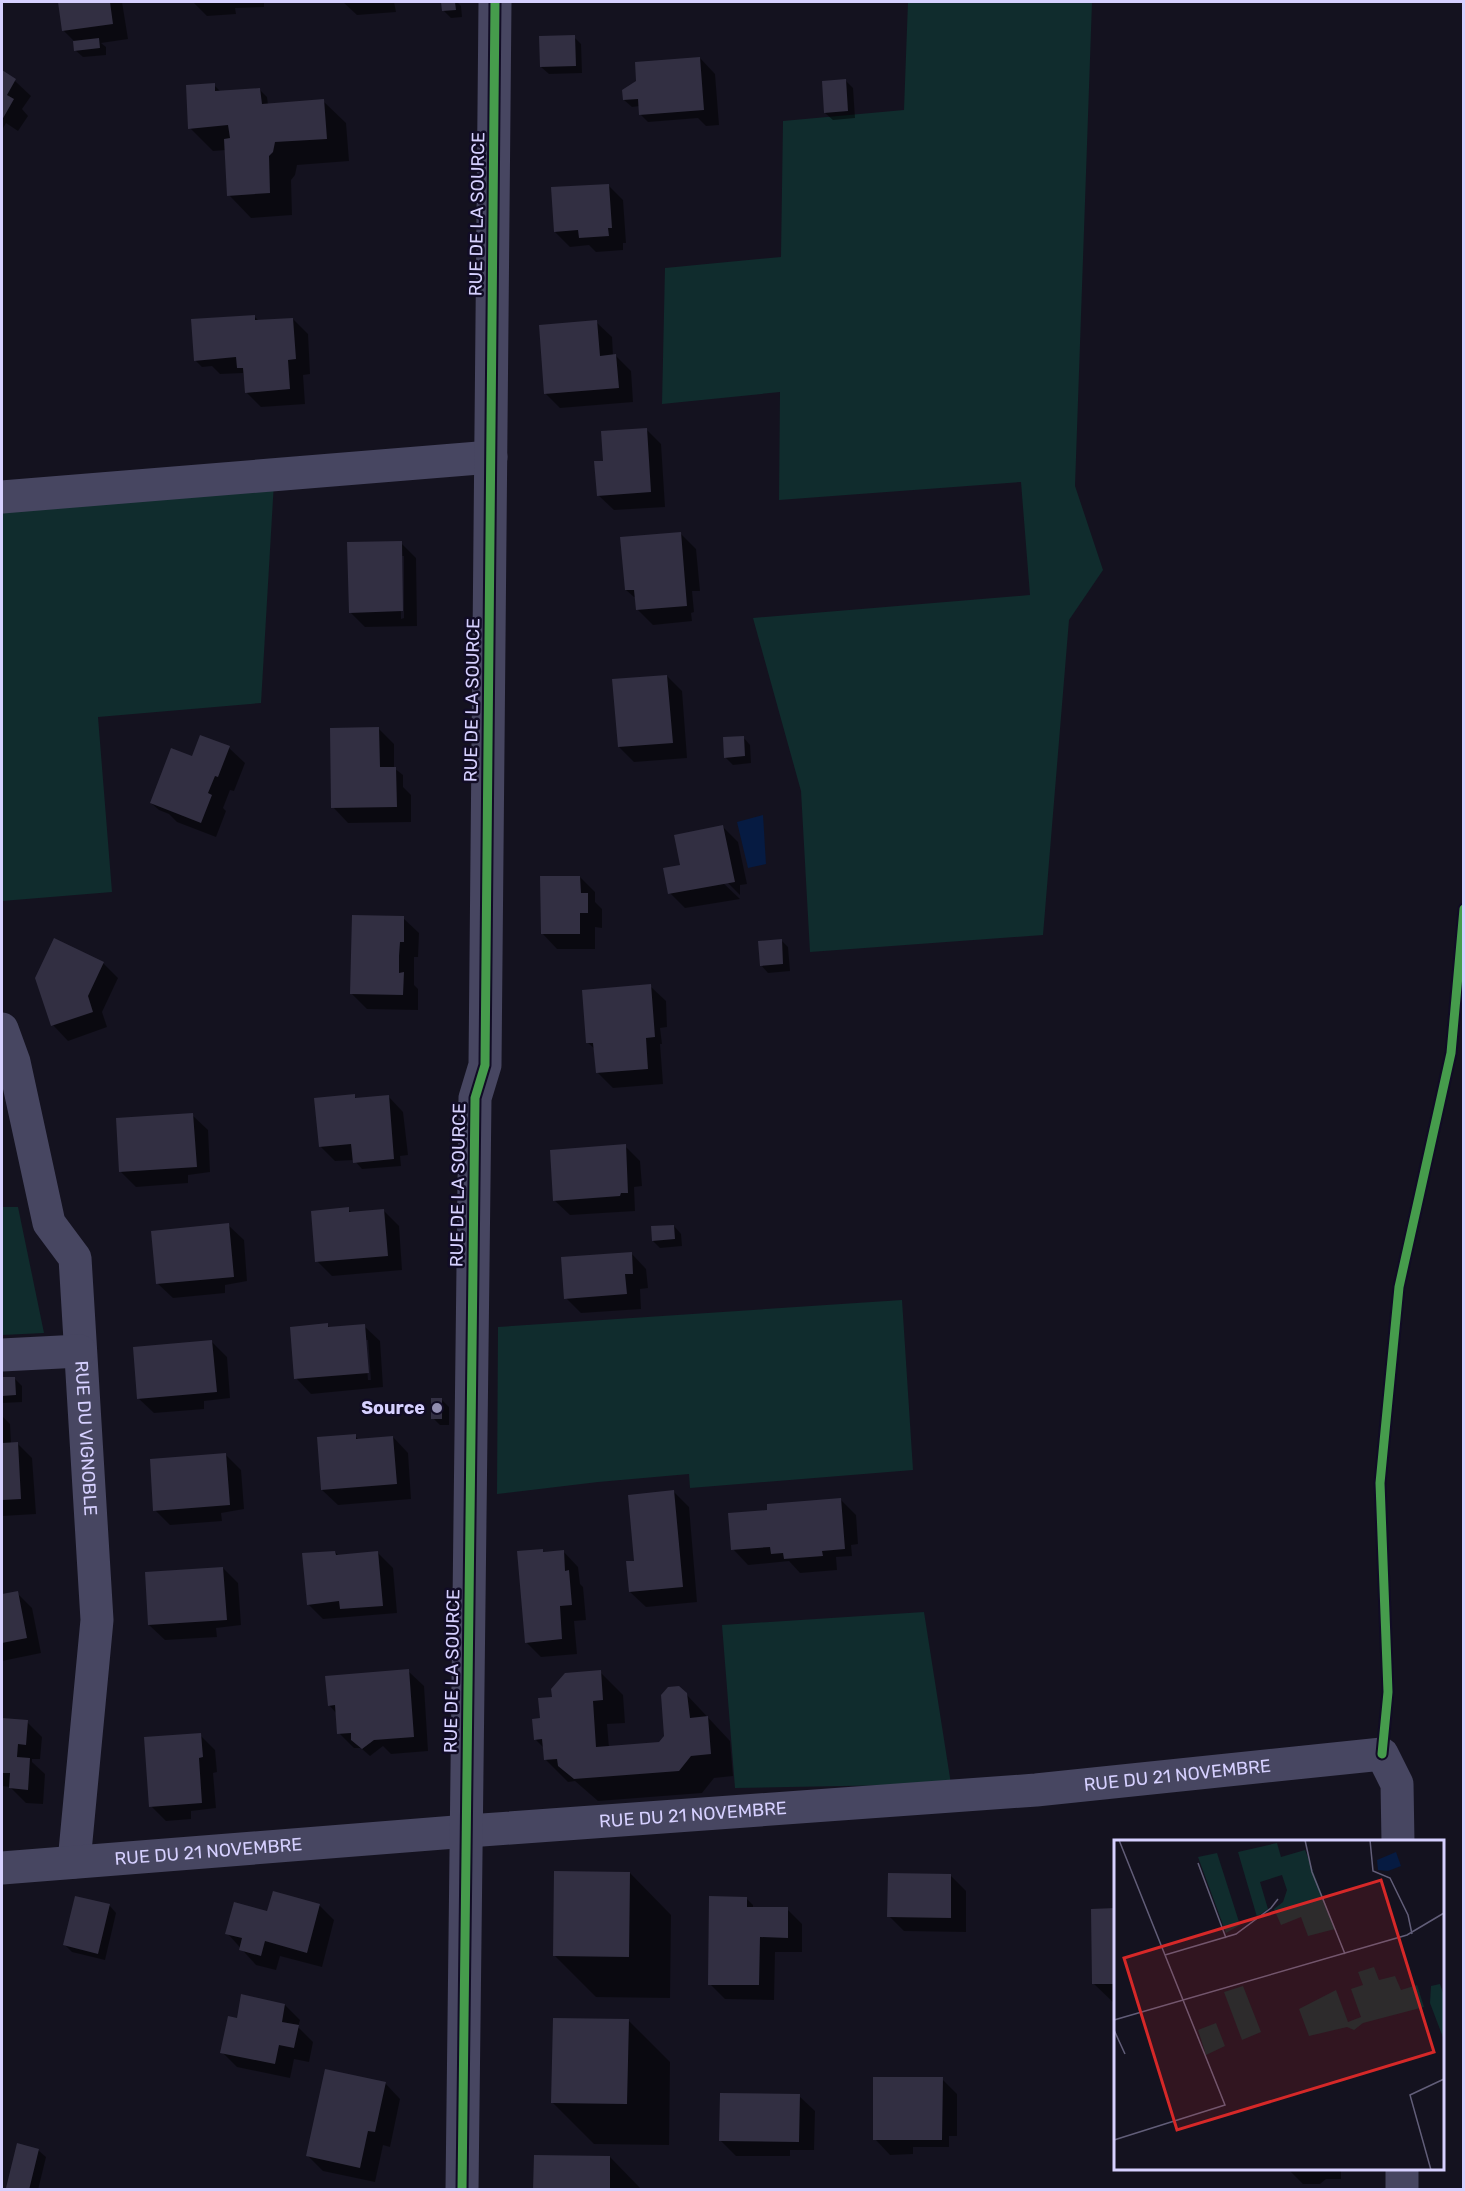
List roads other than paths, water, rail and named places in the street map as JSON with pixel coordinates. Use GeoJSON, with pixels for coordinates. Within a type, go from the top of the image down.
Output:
{"type":"FeatureCollection","features":[{"type":"Feature","properties":{"kind":"street","name":"RUE DE LA SOURCE"},"geometry":{"type":"LineString","coordinates":[[462,2190],[475,1098],[485,1065],[495,2]]}},
{"type":"Feature","properties":{"kind":"street"},"geometry":{"type":"LineString","coordinates":[[2,497],[491,457]]}},
{"type":"Feature","properties":{"kind":"street","name":"RUE DU VIGNOBLE"},"geometry":{"type":"LineString","coordinates":[[2,1029],[14,1062],[49,1223],[75,1258],[97,1620],[74,1862]]}},
{"type":"Feature","properties":{"kind":"street"},"geometry":{"type":"LineString","coordinates":[[2,1354],[80,1351]]}},
{"type":"Feature","properties":{"kind":"street","name":"RUE DU 21 NOVEMBRE"},"geometry":{"type":"LineString","coordinates":[[2,1868],[468,1831],[1036,1790],[1382,1754],[1397,1784],[1398,1840]]}},
{"type":"Feature","properties":{"kind":"street"},"geometry":{"type":"LineString","coordinates":[[1402,2170],[1402,2190]]}},
{"type":"Feature","properties":{"kind":"water"},"geometry":{"type":"Polygon","coordinates":[[[763,815],[766,864],[748,868],[737,822],[763,815]]]}},
{"type":"Feature","properties":{"kind":"place","name":"Source"},"geometry":{"type":"Point","coordinates":[437,1408]}}]}
